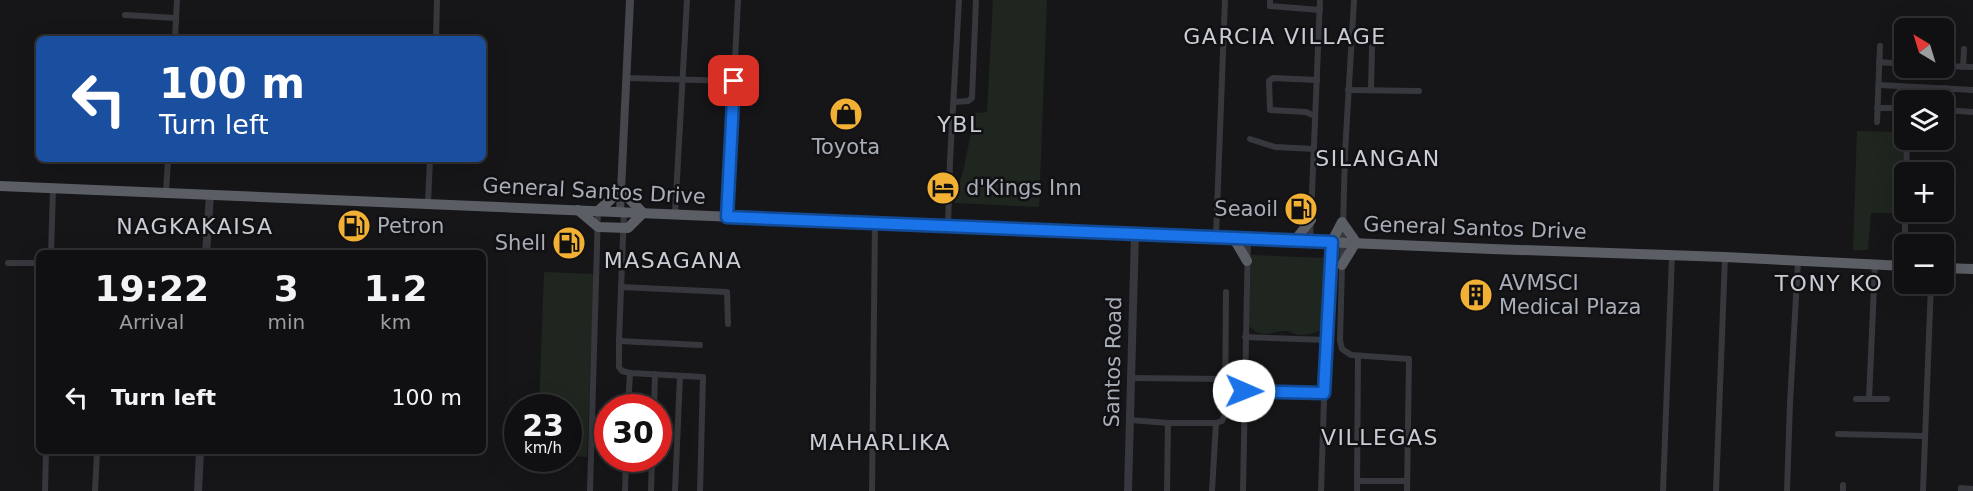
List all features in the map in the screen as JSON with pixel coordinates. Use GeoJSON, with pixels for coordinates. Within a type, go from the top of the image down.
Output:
{"type":"FeatureCollection","features":[{"type":"Feature","properties":{"kind":"highway","name":"General Santos Drive"},"geometry":{"type":"LineString","coordinates":[[0,186],[1894,265]]}},
{"type":"Feature","properties":{"kind":"highway"},"geometry":{"type":"LineString","coordinates":[[578,210],[598,227],[628,228],[643,213],[621,190],[598,211]]}},
{"type":"Feature","properties":{"kind":"highway"},"geometry":{"type":"LineString","coordinates":[[1295,240],[1311,220]]}},
{"type":"Feature","properties":{"kind":"highway"},"geometry":{"type":"LineString","coordinates":[[1337,242],[1342,222]]}},
{"type":"Feature","properties":{"kind":"highway"},"geometry":{"type":"LineString","coordinates":[[1342,222],[1356,242],[1342,265]]}},
{"type":"Feature","properties":{"kind":"highway"},"geometry":{"type":"LineString","coordinates":[[1233,237],[1247,261]]}},
{"type":"Feature","properties":{"kind":"highway"},"geometry":{"type":"LineString","coordinates":[[1954,268],[1973,269]]}},
{"type":"Feature","properties":{"kind":"main road"},"geometry":{"type":"LineString","coordinates":[[622,212],[621,190],[630,0]]}},
{"type":"Feature","properties":{"kind":"street"},"geometry":{"type":"LineString","coordinates":[[175,36],[177,0]]}},
{"type":"Feature","properties":{"kind":"street"},"geometry":{"type":"LineString","coordinates":[[436,36],[437,0]]}},
{"type":"Feature","properties":{"kind":"street"},"geometry":{"type":"LineString","coordinates":[[675,214],[687,0]]}},
{"type":"Feature","properties":{"kind":"street"},"geometry":{"type":"LineString","coordinates":[[727,217],[738,0]]}},
{"type":"Feature","properties":{"kind":"street"},"geometry":{"type":"LineString","coordinates":[[948,225],[959,0]]}},
{"type":"Feature","properties":{"kind":"street"},"geometry":{"type":"LineString","coordinates":[[954,102],[972,98],[976,0]]}},
{"type":"Feature","properties":{"kind":"street"},"geometry":{"type":"LineString","coordinates":[[1216,236],[1225,0]]}},
{"type":"Feature","properties":{"kind":"street"},"geometry":{"type":"LineString","coordinates":[[1270,0],[1270,6],[1320,10]]}},
{"type":"Feature","properties":{"kind":"street"},"geometry":{"type":"LineString","coordinates":[[1311,241],[1320,0]]}},
{"type":"Feature","properties":{"kind":"street"},"geometry":{"type":"LineString","coordinates":[[1342,222],[1354,0]]}},
{"type":"Feature","properties":{"kind":"street"},"geometry":{"type":"LineString","coordinates":[[125,15],[176,18]]}},
{"type":"Feature","properties":{"kind":"street"},"geometry":{"type":"LineString","coordinates":[[1876,122],[1880,46]]}},
{"type":"Feature","properties":{"kind":"street"},"geometry":{"type":"LineString","coordinates":[[1371,89],[1372,47]]}},
{"type":"Feature","properties":{"kind":"street"},"geometry":{"type":"LineString","coordinates":[[1963,67],[1964,49]]}},
{"type":"Feature","properties":{"kind":"street"},"geometry":{"type":"LineString","coordinates":[[1880,62],[1894,63]]}},
{"type":"Feature","properties":{"kind":"street"},"geometry":{"type":"LineString","coordinates":[[1954,67],[1973,67]]}},
{"type":"Feature","properties":{"kind":"street"},"geometry":{"type":"LineString","coordinates":[[627,78],[734,81]]}},
{"type":"Feature","properties":{"kind":"street"},"geometry":{"type":"LineString","coordinates":[[1315,116],[1306,112],[1270,110],[1269,81],[1273,78],[1317,80]]}},
{"type":"Feature","properties":{"kind":"street"},"geometry":{"type":"LineString","coordinates":[[1879,85],[1973,90]]}},
{"type":"Feature","properties":{"kind":"street"},"geometry":{"type":"LineString","coordinates":[[1348,90],[1419,91]]}},
{"type":"Feature","properties":{"kind":"street"},"geometry":{"type":"LineString","coordinates":[[1877,108],[1894,108]]}},
{"type":"Feature","properties":{"kind":"street"},"geometry":{"type":"LineString","coordinates":[[1954,111],[1973,112]]}},
{"type":"Feature","properties":{"kind":"street"},"geometry":{"type":"LineString","coordinates":[[1250,139],[1275,147],[1314,149]]}},
{"type":"Feature","properties":{"kind":"street"},"geometry":{"type":"LineString","coordinates":[[166,193],[168,162]]}},
{"type":"Feature","properties":{"kind":"street"},"geometry":{"type":"LineString","coordinates":[[428,203],[430,162]]}},
{"type":"Feature","properties":{"kind":"street"},"geometry":{"type":"LineString","coordinates":[[51,250],[53,189]]}},
{"type":"Feature","properties":{"kind":"street"},"geometry":{"type":"LineString","coordinates":[[206,250],[210,195]]}},
{"type":"Feature","properties":{"kind":"street"},"geometry":{"type":"LineString","coordinates":[[590,491],[598,211]]}},
{"type":"Feature","properties":{"kind":"street"},"geometry":{"type":"LineString","coordinates":[[622,212],[619,368],[630,373],[703,377],[700,491]]}},
{"type":"Feature","properties":{"kind":"street"},"geometry":{"type":"LineString","coordinates":[[872,491],[875,222]]}},
{"type":"Feature","properties":{"kind":"street","name":"Santos Road"},"geometry":{"type":"LineString","coordinates":[[1128,491],[1135,233]]}},
{"type":"Feature","properties":{"kind":"street"},"geometry":{"type":"LineString","coordinates":[[1243,491],[1248,237]]}},
{"type":"Feature","properties":{"kind":"street"},"geometry":{"type":"LineString","coordinates":[[1337,242],[1342,265],[1340,346],[1347,353],[1358,356],[1409,359],[1407,491]]}},
{"type":"Feature","properties":{"kind":"street"},"geometry":{"type":"LineString","coordinates":[[1321,491],[1326,340],[1337,242]]}},
{"type":"Feature","properties":{"kind":"street"},"geometry":{"type":"LineString","coordinates":[[1663,491],[1672,255]]}},
{"type":"Feature","properties":{"kind":"street"},"geometry":{"type":"LineString","coordinates":[[1716,491],[1725,257]]}},
{"type":"Feature","properties":{"kind":"street"},"geometry":{"type":"LineString","coordinates":[[1787,491],[1798,261]]}},
{"type":"Feature","properties":{"kind":"street"},"geometry":{"type":"LineString","coordinates":[[8,263],[36,263]]}},
{"type":"Feature","properties":{"kind":"street"},"geometry":{"type":"LineString","coordinates":[[1869,399],[1875,264]]}},
{"type":"Feature","properties":{"kind":"street"},"geometry":{"type":"LineString","coordinates":[[621,287],[728,292],[728,324]]}},
{"type":"Feature","properties":{"kind":"street"},"geometry":{"type":"LineString","coordinates":[[1130,420],[1216,423],[1225,417],[1226,292]]}},
{"type":"Feature","properties":{"kind":"street"},"geometry":{"type":"LineString","coordinates":[[1923,491],[1930,294]]}},
{"type":"Feature","properties":{"kind":"street"},"geometry":{"type":"LineString","coordinates":[[1245,337],[1326,340]]}},
{"type":"Feature","properties":{"kind":"street"},"geometry":{"type":"LineString","coordinates":[[619,341],[700,345]]}},
{"type":"Feature","properties":{"kind":"street"},"geometry":{"type":"LineString","coordinates":[[1357,491],[1358,356]]}},
{"type":"Feature","properties":{"kind":"street"},"geometry":{"type":"LineString","coordinates":[[629,394],[630,373]]}},
{"type":"Feature","properties":{"kind":"street"},"geometry":{"type":"LineString","coordinates":[[654,394],[655,374]]}},
{"type":"Feature","properties":{"kind":"street"},"geometry":{"type":"LineString","coordinates":[[675,491],[680,376]]}},
{"type":"Feature","properties":{"kind":"street"},"geometry":{"type":"LineString","coordinates":[[1131,378],[1225,380]]}},
{"type":"Feature","properties":{"kind":"street"},"geometry":{"type":"LineString","coordinates":[[1244,391],[1324,393]]}},
{"type":"Feature","properties":{"kind":"street"},"geometry":{"type":"LineString","coordinates":[[1856,399],[1887,399]]}},
{"type":"Feature","properties":{"kind":"street"},"geometry":{"type":"LineString","coordinates":[[1167,491],[1168,423]]}},
{"type":"Feature","properties":{"kind":"street"},"geometry":{"type":"LineString","coordinates":[[1212,491],[1216,423]]}},
{"type":"Feature","properties":{"kind":"street"},"geometry":{"type":"LineString","coordinates":[[1838,434],[1924,436]]}},
{"type":"Feature","properties":{"kind":"street"},"geometry":{"type":"LineString","coordinates":[[45,491],[46,454]]}},
{"type":"Feature","properties":{"kind":"street"},"geometry":{"type":"LineString","coordinates":[[95,491],[97,454]]}},
{"type":"Feature","properties":{"kind":"street"},"geometry":{"type":"LineString","coordinates":[[198,491],[200,454]]}},
{"type":"Feature","properties":{"kind":"street"},"geometry":{"type":"LineString","coordinates":[[625,491],[626,472]]}},
{"type":"Feature","properties":{"kind":"street"},"geometry":{"type":"LineString","coordinates":[[651,491],[652,472]]}},
{"type":"Feature","properties":{"kind":"street"},"geometry":{"type":"LineString","coordinates":[[1357,481],[1407,481]]}},
{"type":"Feature","properties":{"kind":"street"},"geometry":{"type":"LineString","coordinates":[[1961,491],[1961,488],[1973,489]]}},
{"type":"Feature","properties":{"kind":"shaded area"},"geometry":{"type":"Polygon","coordinates":[[[993,0],[1047,0],[1039,207],[954,203],[975,113],[987,112],[993,0]]]}},
{"type":"Feature","properties":{"kind":"shaded area"},"geometry":{"type":"Polygon","coordinates":[[[1857,131],[1894,132],[1894,150],[1903,150],[1903,162],[1894,162],[1894,213],[1871,213],[1868,250],[1853,250],[1857,131]]]}},
{"type":"Feature","properties":{"kind":"shaded area"},"geometry":{"type":"Polygon","coordinates":[[[1251,255],[1325,258],[1323,329],[1305,335],[1287,331],[1262,334],[1249,326],[1251,255]]]}},
{"type":"Feature","properties":{"kind":"shaded area"},"geometry":{"type":"Polygon","coordinates":[[[544,272],[594,274],[587,457],[582,457],[582,394],[540,394],[544,272]]]}},
{"type":"Feature","properties":{"kind":"place","name":"Toyota"},"geometry":{"type":"Point","coordinates":[846,114]}},
{"type":"Feature","properties":{"kind":"place","name":"d'Kings Inn"},"geometry":{"type":"Point","coordinates":[943,188]}},
{"type":"Feature","properties":{"kind":"place","name":"Seaoil"},"geometry":{"type":"Point","coordinates":[1301,209]}},
{"type":"Feature","properties":{"kind":"place","name":"Petron"},"geometry":{"type":"Point","coordinates":[354,226]}},
{"type":"Feature","properties":{"kind":"place","name":"Shell"},"geometry":{"type":"Point","coordinates":[569,243]}},
{"type":"Feature","properties":{"kind":"place","name":"AVMSCI Medical Plaza"},"geometry":{"type":"Point","coordinates":[1476,295]}},
{"type":"Feature","properties":{"kind":"district","name":"GARCIA VILLAGE"},"geometry":{"type":"Point","coordinates":[1285,36]}},
{"type":"Feature","properties":{"kind":"district","name":"YBL"},"geometry":{"type":"Point","coordinates":[960,124]}},
{"type":"Feature","properties":{"kind":"district","name":"SILANGAN"},"geometry":{"type":"Point","coordinates":[1378,158]}},
{"type":"Feature","properties":{"kind":"district","name":"NAGKAKAISA"},"geometry":{"type":"Point","coordinates":[195,226]}},
{"type":"Feature","properties":{"kind":"district","name":"MASAGANA"},"geometry":{"type":"Point","coordinates":[673,260]}},
{"type":"Feature","properties":{"kind":"district","name":"TONY KO"},"geometry":{"type":"Point","coordinates":[1829,283]}},
{"type":"Feature","properties":{"kind":"district","name":"VILLEGAS"},"geometry":{"type":"Point","coordinates":[1380,437]}},
{"type":"Feature","properties":{"kind":"district","name":"MAHARLIKA"},"geometry":{"type":"Point","coordinates":[880,442]}},
{"type":"Feature","properties":{"kind":"route"},"geometry":{"type":"LineString","coordinates":[[734,81],[727,217],[1332,242],[1324,393],[1244,391]]}}]}
